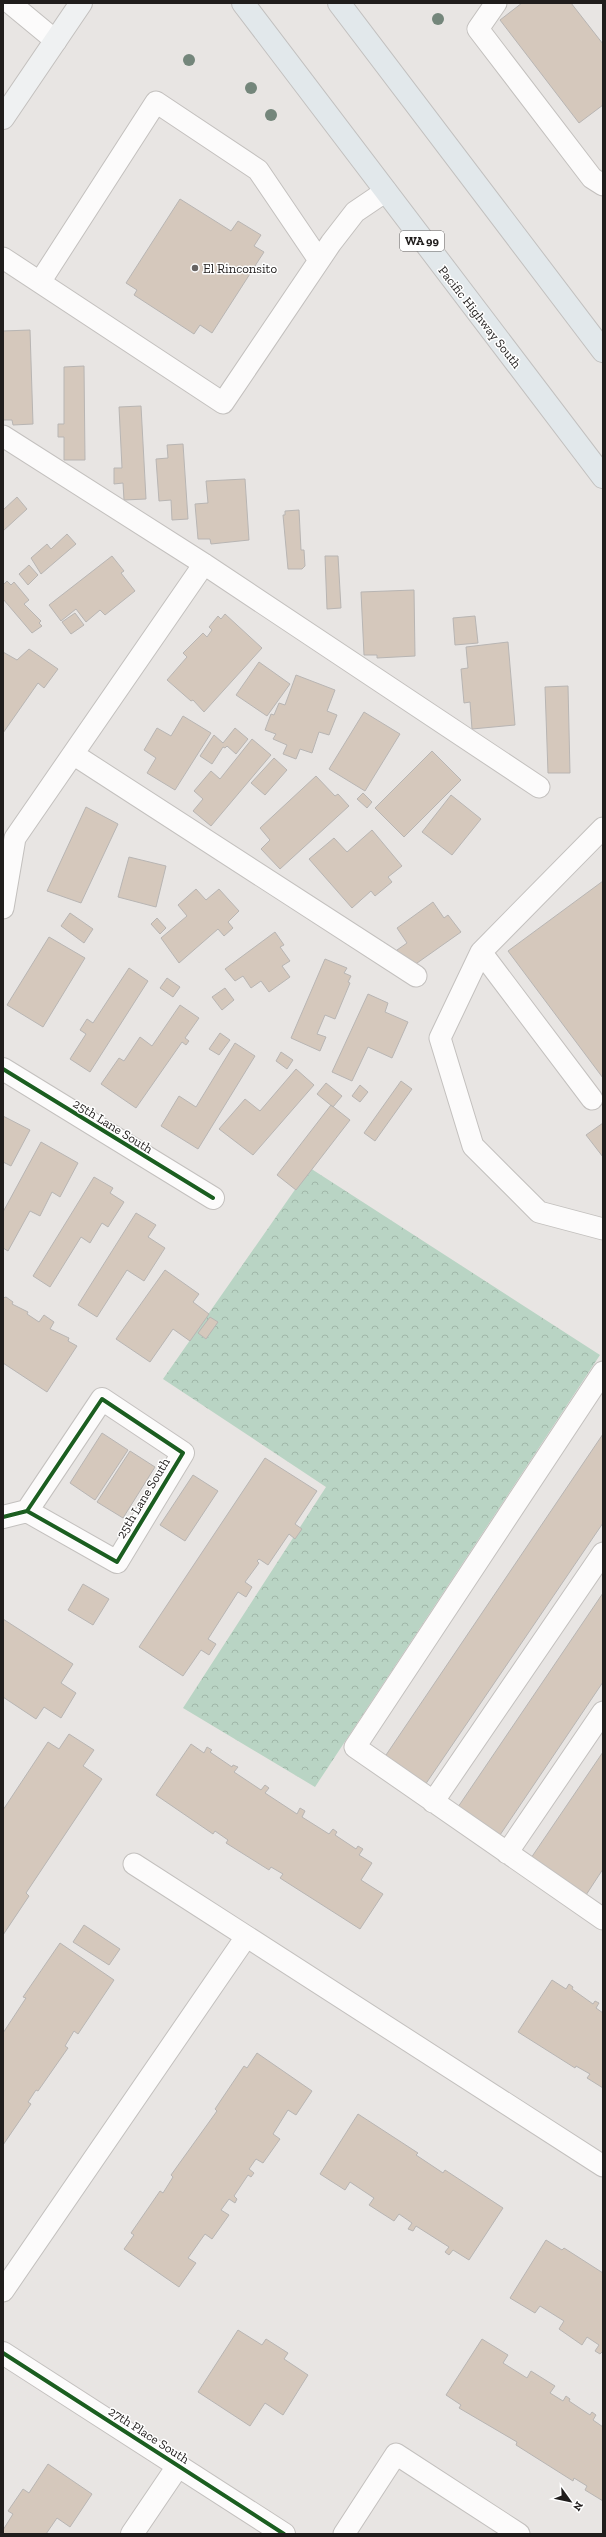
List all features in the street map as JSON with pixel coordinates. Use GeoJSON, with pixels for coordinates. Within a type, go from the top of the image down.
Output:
{"type":"FeatureCollection","features":[{"type":"Feature","properties":{"kind":"main road"},"geometry":{"type":"LineString","coordinates":[[3,118],[81,3]]}},
{"type":"Feature","properties":{"kind":"main road","name":"Pacific Highway South"},"geometry":{"type":"LineString","coordinates":[[243,3],[603,477]]}},
{"type":"Feature","properties":{"kind":"main road"},"geometry":{"type":"LineString","coordinates":[[339,3],[600,342]]}},
{"type":"Feature","properties":{"kind":"street","name":"25th Lane South"},"geometry":{"type":"LineString","coordinates":[[3,1069],[213,1198]]}},
{"type":"Feature","properties":{"kind":"street","name":"25th Lane South"},"geometry":{"type":"LineString","coordinates":[[102,1399],[183,1453],[117,1562],[27,1511],[102,1399]]}},
{"type":"Feature","properties":{"kind":"street"},"geometry":{"type":"LineString","coordinates":[[3,1517],[27,1511]]}},
{"type":"Feature","properties":{"kind":"street","name":"27th Place South"},"geometry":{"type":"LineString","coordinates":[[3,2353],[284,2534]]}},
{"type":"Feature","properties":{"kind":"street"},"geometry":{"type":"LineString","coordinates":[[132,2534],[178,2466]]}},
{"type":"Feature","properties":{"kind":"lane"},"geometry":{"type":"LineString","coordinates":[[10,3],[56,41]]}},
{"type":"Feature","properties":{"kind":"lane"},"geometry":{"type":"LineString","coordinates":[[496,3],[478,29],[592,178],[603,185]]}},
{"type":"Feature","properties":{"kind":"lane"},"geometry":{"type":"LineString","coordinates":[[40,282],[156,102],[258,170],[319,260]]}},
{"type":"Feature","properties":{"kind":"lane"},"geometry":{"type":"LineString","coordinates":[[3,258],[223,403],[319,260],[356,212],[386,191]]}},
{"type":"Feature","properties":{"kind":"lane"},"geometry":{"type":"LineString","coordinates":[[3,436],[204,564],[539,787]]}},
{"type":"Feature","properties":{"kind":"lane"},"geometry":{"type":"LineString","coordinates":[[3,908],[9,834],[73,754],[204,564]]}},
{"type":"Feature","properties":{"kind":"lane"},"geometry":{"type":"LineString","coordinates":[[73,754],[416,976]]}},
{"type":"Feature","properties":{"kind":"lane"},"geometry":{"type":"LineString","coordinates":[[603,828],[481,952],[440,1038],[474,1146],[539,1212],[603,1229]]}},
{"type":"Feature","properties":{"kind":"lane"},"geometry":{"type":"LineString","coordinates":[[481,952],[592,1099]]}},
{"type":"Feature","properties":{"kind":"lane"},"geometry":{"type":"LineString","coordinates":[[601,1379],[355,1747],[508,1853],[601,1914]]}},
{"type":"Feature","properties":{"kind":"lane"},"geometry":{"type":"LineString","coordinates":[[433,1802],[603,1553]]}},
{"type":"Feature","properties":{"kind":"lane"},"geometry":{"type":"LineString","coordinates":[[508,1853],[603,1712]]}},
{"type":"Feature","properties":{"kind":"lane"},"geometry":{"type":"LineString","coordinates":[[134,1864],[603,2166]]}},
{"type":"Feature","properties":{"kind":"lane"},"geometry":{"type":"LineString","coordinates":[[3,2291],[246,1937]]}},
{"type":"Feature","properties":{"kind":"lane"},"geometry":{"type":"LineString","coordinates":[[344,2534],[396,2454],[519,2534]]}},
{"type":"Feature","properties":{"kind":"green space"},"geometry":{"type":"Polygon","coordinates":[[[310,1168],[600,1355],[315,1787],[183,1708],[326,1487],[163,1379],[310,1168]]]}},
{"type":"Feature","properties":{"kind":"building"},"geometry":{"type":"Polygon","coordinates":[[[522,3],[571,3],[603,44],[603,105],[579,123],[500,20],[522,3]]]}},
{"type":"Feature","properties":{"kind":"building","name":"El Rinconsito"},"geometry":{"type":"Polygon","coordinates":[[[180,199],[231,231],[238,221],[261,235],[254,246],[264,252],[212,333],[200,325],[194,334],[134,295],[137,290],[126,283],[180,199]]]}},
{"type":"Feature","properties":{"kind":"building"},"geometry":{"type":"Polygon","coordinates":[[[30,330],[33,424],[13,425],[12,420],[3,420],[3,331],[30,330]]]}},
{"type":"Feature","properties":{"kind":"building"},"geometry":{"type":"Polygon","coordinates":[[[84,366],[85,460],[64,460],[64,437],[58,437],[58,424],[64,424],[64,367],[84,366]]]}},
{"type":"Feature","properties":{"kind":"building"},"geometry":{"type":"Polygon","coordinates":[[[141,406],[146,499],[124,500],[123,483],[114,484],[114,468],[122,468],[119,407],[141,406]]]}},
{"type":"Feature","properties":{"kind":"building"},"geometry":{"type":"Polygon","coordinates":[[[183,444],[188,519],[172,520],[171,500],[159,501],[156,459],[168,458],[167,445],[183,444]]]}},
{"type":"Feature","properties":{"kind":"building"},"geometry":{"type":"Polygon","coordinates":[[[245,479],[249,540],[211,544],[210,539],[198,539],[195,504],[208,503],[206,481],[245,479]]]}},
{"type":"Feature","properties":{"kind":"building"},"geometry":{"type":"Polygon","coordinates":[[[17,497],[27,509],[3,531],[3,510],[17,497]]]}},
{"type":"Feature","properties":{"kind":"building"},"geometry":{"type":"Polygon","coordinates":[[[299,510],[301,550],[304,550],[305,566],[302,569],[288,569],[283,515],[285,515],[285,511],[299,510]]]}},
{"type":"Feature","properties":{"kind":"building"},"geometry":{"type":"Polygon","coordinates":[[[67,534],[76,544],[41,574],[31,558],[47,544],[51,549],[67,534]]]}},
{"type":"Feature","properties":{"kind":"building"},"geometry":{"type":"Polygon","coordinates":[[[112,556],[124,571],[121,573],[135,591],[105,615],[100,610],[86,622],[76,609],[61,621],[49,605],[112,556]]]}},
{"type":"Feature","properties":{"kind":"building"},"geometry":{"type":"Polygon","coordinates":[[[325,556],[338,556],[341,608],[327,609],[325,556]]]}},
{"type":"Feature","properties":{"kind":"building"},"geometry":{"type":"Polygon","coordinates":[[[29,565],[38,575],[28,585],[19,574],[29,565]]]}},
{"type":"Feature","properties":{"kind":"building"},"geometry":{"type":"Polygon","coordinates":[[[7,581],[11,585],[14,582],[29,600],[24,604],[41,621],[39,623],[42,626],[32,633],[3,599],[3,585],[7,581]]]}},
{"type":"Feature","properties":{"kind":"building"},"geometry":{"type":"Polygon","coordinates":[[[414,590],[415,656],[377,658],[377,655],[364,655],[361,592],[414,590]]]}},
{"type":"Feature","properties":{"kind":"building"},"geometry":{"type":"Polygon","coordinates":[[[75,613],[84,625],[71,634],[62,622],[75,613]]]}},
{"type":"Feature","properties":{"kind":"building"},"geometry":{"type":"Polygon","coordinates":[[[225,614],[262,648],[204,712],[193,700],[191,701],[167,680],[187,657],[183,653],[203,633],[207,637],[212,630],[209,627],[218,616],[221,619],[225,614]]]}},
{"type":"Feature","properties":{"kind":"building"},"geometry":{"type":"Polygon","coordinates":[[[475,616],[478,643],[455,645],[453,618],[475,616]]]}},
{"type":"Feature","properties":{"kind":"building"},"geometry":{"type":"Polygon","coordinates":[[[508,642],[515,725],[472,729],[470,702],[464,703],[461,669],[468,668],[466,647],[508,642]]]}},
{"type":"Feature","properties":{"kind":"building"},"geometry":{"type":"Polygon","coordinates":[[[29,649],[58,669],[44,688],[38,683],[3,733],[3,652],[17,660],[29,649]]]}},
{"type":"Feature","properties":{"kind":"building"},"geometry":{"type":"Polygon","coordinates":[[[259,662],[290,684],[267,716],[236,695],[259,662]]]}},
{"type":"Feature","properties":{"kind":"building"},"geometry":{"type":"Polygon","coordinates":[[[296,675],[335,690],[327,711],[337,715],[329,735],[319,732],[312,753],[300,749],[296,759],[283,754],[287,745],[273,739],[276,734],[265,730],[271,714],[274,715],[279,703],[285,705],[296,675]]]}},
{"type":"Feature","properties":{"kind":"building"},"geometry":{"type":"Polygon","coordinates":[[[568,686],[570,773],[548,773],[545,687],[568,686]]]}},
{"type":"Feature","properties":{"kind":"building"},"geometry":{"type":"Polygon","coordinates":[[[364,712],[400,734],[365,791],[329,769],[364,712]]]}},
{"type":"Feature","properties":{"kind":"building"},"geometry":{"type":"Polygon","coordinates":[[[183,716],[211,733],[175,790],[147,773],[156,758],[144,750],[157,728],[171,736],[183,716]]]}},
{"type":"Feature","properties":{"kind":"building"},"geometry":{"type":"Polygon","coordinates":[[[235,728],[248,739],[236,754],[227,746],[225,748],[223,747],[212,764],[200,756],[214,735],[223,743],[235,728]]]}},
{"type":"Feature","properties":{"kind":"building"},"geometry":{"type":"Polygon","coordinates":[[[252,739],[271,755],[211,826],[193,811],[203,799],[194,791],[211,771],[220,779],[252,739]]]}},
{"type":"Feature","properties":{"kind":"building"},"geometry":{"type":"Polygon","coordinates":[[[432,751],[461,780],[404,837],[375,808],[432,751]]]}},
{"type":"Feature","properties":{"kind":"building"},"geometry":{"type":"Polygon","coordinates":[[[274,758],[287,770],[265,795],[251,783],[274,758]]]}},
{"type":"Feature","properties":{"kind":"building"},"geometry":{"type":"Polygon","coordinates":[[[316,776],[335,796],[338,794],[349,806],[280,869],[261,849],[270,840],[260,828],[316,776]]]}},
{"type":"Feature","properties":{"kind":"building"},"geometry":{"type":"Polygon","coordinates":[[[363,793],[372,802],[367,808],[357,799],[363,793]]]}},
{"type":"Feature","properties":{"kind":"building"},"geometry":{"type":"Polygon","coordinates":[[[451,795],[481,819],[452,855],[422,832],[451,795]]]}},
{"type":"Feature","properties":{"kind":"building"},"geometry":{"type":"Polygon","coordinates":[[[86,807],[118,824],[81,903],[47,891],[86,807]]]}},
{"type":"Feature","properties":{"kind":"building"},"geometry":{"type":"Polygon","coordinates":[[[372,830],[402,866],[388,877],[392,882],[375,896],[371,891],[352,908],[309,859],[334,838],[347,852],[372,830]]]}},
{"type":"Feature","properties":{"kind":"building"},"geometry":{"type":"Polygon","coordinates":[[[129,857],[166,866],[156,907],[118,897],[129,857]]]}},
{"type":"Feature","properties":{"kind":"building"},"geometry":{"type":"Polygon","coordinates":[[[603,881],[603,1078],[508,951],[603,881]]]}},
{"type":"Feature","properties":{"kind":"building"},"geometry":{"type":"Polygon","coordinates":[[[196,889],[206,900],[219,889],[239,911],[228,922],[233,928],[224,936],[218,929],[179,963],[161,938],[187,916],[178,905],[196,889]]]}},
{"type":"Feature","properties":{"kind":"building"},"geometry":{"type":"Polygon","coordinates":[[[433,902],[444,918],[448,915],[461,932],[410,968],[397,950],[407,943],[397,928],[433,902]]]}},
{"type":"Feature","properties":{"kind":"building"},"geometry":{"type":"Polygon","coordinates":[[[70,913],[93,929],[84,943],[61,926],[70,913]]]}},
{"type":"Feature","properties":{"kind":"building"},"geometry":{"type":"Polygon","coordinates":[[[157,918],[166,928],[160,934],[151,924],[157,918]]]}},
{"type":"Feature","properties":{"kind":"building"},"geometry":{"type":"Polygon","coordinates":[[[275,932],[284,945],[280,947],[290,961],[282,966],[290,977],[269,992],[261,981],[251,988],[243,976],[235,981],[225,969],[275,932]]]}},
{"type":"Feature","properties":{"kind":"building"},"geometry":{"type":"Polygon","coordinates":[[[49,937],[85,958],[43,1027],[7,1005],[49,937]]]}},
{"type":"Feature","properties":{"kind":"building"},"geometry":{"type":"Polygon","coordinates":[[[325,959],[347,968],[344,973],[351,976],[348,982],[350,983],[335,1019],[325,1015],[317,1034],[326,1037],[320,1051],[291,1038],[325,959]]]}},
{"type":"Feature","properties":{"kind":"building"},"geometry":{"type":"Polygon","coordinates":[[[129,968],[148,981],[90,1072],[70,1059],[86,1034],[80,1030],[87,1019],[93,1023],[129,968]]]}},
{"type":"Feature","properties":{"kind":"building"},"geometry":{"type":"Polygon","coordinates":[[[167,978],[180,987],[173,997],[160,988],[167,978]]]}},
{"type":"Feature","properties":{"kind":"building"},"geometry":{"type":"Polygon","coordinates":[[[225,988],[234,1000],[222,1010],[212,997],[225,988]]]}},
{"type":"Feature","properties":{"kind":"building"},"geometry":{"type":"Polygon","coordinates":[[[368,994],[388,1003],[385,1012],[408,1022],[392,1058],[368,1047],[352,1081],[332,1072],[368,994]]]}},
{"type":"Feature","properties":{"kind":"building"},"geometry":{"type":"Polygon","coordinates":[[[180,1005],[199,1018],[185,1038],[189,1041],[186,1045],[182,1042],[136,1108],[101,1084],[119,1058],[124,1061],[140,1037],[152,1046],[180,1005]]]}},
{"type":"Feature","properties":{"kind":"building"},"geometry":{"type":"Polygon","coordinates":[[[220,1033],[230,1040],[219,1055],[209,1049],[220,1033]]]}},
{"type":"Feature","properties":{"kind":"building"},"geometry":{"type":"Polygon","coordinates":[[[235,1043],[255,1056],[198,1149],[161,1126],[179,1096],[196,1107],[235,1043]]]}},
{"type":"Feature","properties":{"kind":"building"},"geometry":{"type":"Polygon","coordinates":[[[281,1052],[293,1060],[287,1069],[276,1061],[281,1052]]]}},
{"type":"Feature","properties":{"kind":"building"},"geometry":{"type":"Polygon","coordinates":[[[296,1069],[314,1085],[253,1155],[219,1129],[245,1099],[260,1111],[296,1069]]]}},
{"type":"Feature","properties":{"kind":"building"},"geometry":{"type":"Polygon","coordinates":[[[401,1081],[412,1089],[375,1141],[364,1133],[401,1081]]]}},
{"type":"Feature","properties":{"kind":"building"},"geometry":{"type":"Polygon","coordinates":[[[326,1083],[342,1096],[333,1107],[317,1094],[326,1083]]]}},
{"type":"Feature","properties":{"kind":"building"},"geometry":{"type":"Polygon","coordinates":[[[360,1085],[368,1092],[360,1102],[352,1096],[360,1085]]]}},
{"type":"Feature","properties":{"kind":"building"},"geometry":{"type":"Polygon","coordinates":[[[331,1105],[350,1120],[296,1190],[277,1175],[331,1105]]]}},
{"type":"Feature","properties":{"kind":"building"},"geometry":{"type":"Polygon","coordinates":[[[3,1116],[30,1130],[11,1166],[3,1162],[3,1116]]]}},
{"type":"Feature","properties":{"kind":"building"},"geometry":{"type":"Polygon","coordinates":[[[603,1123],[603,1157],[586,1135],[603,1123]]]}},
{"type":"Feature","properties":{"kind":"building"},"geometry":{"type":"Polygon","coordinates":[[[41,1142],[78,1163],[60,1197],[52,1192],[40,1216],[30,1211],[8,1251],[3,1248],[3,1212],[41,1142]]]}},
{"type":"Feature","properties":{"kind":"building"},"geometry":{"type":"Polygon","coordinates":[[[94,1177],[113,1188],[110,1193],[124,1202],[108,1227],[102,1223],[90,1243],[81,1237],[50,1287],[33,1276],[94,1177]]]}},
{"type":"Feature","properties":{"kind":"building"},"geometry":{"type":"Polygon","coordinates":[[[136,1213],[156,1225],[148,1237],[165,1248],[144,1281],[127,1270],[97,1317],[78,1305],[136,1213]]]}},
{"type":"Feature","properties":{"kind":"building"},"geometry":{"type":"Polygon","coordinates":[[[165,1270],[199,1294],[193,1302],[209,1314],[190,1341],[173,1329],[150,1362],[116,1339],[165,1270]]]}},
{"type":"Feature","properties":{"kind":"building"},"geometry":{"type":"Polygon","coordinates":[[[6,1297],[13,1302],[12,1304],[28,1312],[27,1314],[39,1322],[44,1315],[54,1322],[50,1329],[69,1338],[68,1341],[77,1346],[47,1392],[3,1363],[3,1298],[6,1297]]]}},
{"type":"Feature","properties":{"kind":"building"},"geometry":{"type":"Polygon","coordinates":[[[210,1317],[218,1322],[206,1339],[198,1333],[210,1317]]]}},
{"type":"Feature","properties":{"kind":"building"},"geometry":{"type":"Polygon","coordinates":[[[102,1433],[128,1450],[95,1500],[70,1483],[102,1433]]]}},
{"type":"Feature","properties":{"kind":"building"},"geometry":{"type":"Polygon","coordinates":[[[603,1434],[603,1523],[425,1785],[384,1758],[603,1434]]]}},
{"type":"Feature","properties":{"kind":"building"},"geometry":{"type":"Polygon","coordinates":[[[130,1451],[155,1467],[123,1518],[97,1502],[130,1451]]]}},
{"type":"Feature","properties":{"kind":"building"},"geometry":{"type":"Polygon","coordinates":[[[265,1458],[317,1491],[295,1524],[302,1529],[295,1539],[289,1534],[268,1565],[259,1559],[257,1561],[259,1563],[245,1582],[252,1587],[246,1597],[238,1592],[208,1639],[216,1644],[209,1655],[201,1650],[183,1676],[139,1647],[265,1458]]]}},
{"type":"Feature","properties":{"kind":"building"},"geometry":{"type":"Polygon","coordinates":[[[193,1475],[218,1491],[185,1541],[160,1525],[193,1475]]]}},
{"type":"Feature","properties":{"kind":"building"},"geometry":{"type":"Polygon","coordinates":[[[83,1584],[109,1599],[93,1625],[68,1610],[83,1584]]]}},
{"type":"Feature","properties":{"kind":"building"},"geometry":{"type":"Polygon","coordinates":[[[603,1593],[603,1682],[500,1835],[458,1807],[603,1593]]]}},
{"type":"Feature","properties":{"kind":"building"},"geometry":{"type":"Polygon","coordinates":[[[3,1619],[73,1664],[61,1683],[76,1693],[61,1718],[44,1707],[36,1719],[3,1697],[3,1619]]]}},
{"type":"Feature","properties":{"kind":"building"},"geometry":{"type":"Polygon","coordinates":[[[69,1734],[94,1750],[83,1766],[102,1779],[26,1893],[29,1896],[3,1935],[3,1810],[48,1742],[59,1749],[69,1734]]]}},
{"type":"Feature","properties":{"kind":"building"},"geometry":{"type":"Polygon","coordinates":[[[191,1744],[204,1753],[207,1747],[212,1750],[210,1752],[232,1767],[233,1765],[238,1767],[234,1772],[261,1790],[265,1785],[269,1788],[265,1793],[297,1814],[300,1808],[305,1811],[302,1817],[329,1834],[333,1829],[337,1832],[335,1835],[356,1849],[358,1846],[363,1849],[359,1855],[372,1863],[361,1880],[383,1894],[360,1929],[280,1878],[283,1874],[271,1867],[269,1870],[226,1843],[228,1840],[215,1831],[213,1834],[156,1795],[191,1744]]]}},
{"type":"Feature","properties":{"kind":"building"},"geometry":{"type":"Polygon","coordinates":[[[603,1752],[603,1869],[586,1895],[531,1858],[603,1752]]]}},
{"type":"Feature","properties":{"kind":"building"},"geometry":{"type":"Polygon","coordinates":[[[84,1925],[120,1949],[109,1965],[73,1942],[84,1925]]]}},
{"type":"Feature","properties":{"kind":"building"},"geometry":{"type":"Polygon","coordinates":[[[60,1943],[114,1980],[78,2034],[74,2031],[65,2046],[68,2048],[38,2091],[36,2090],[28,2102],[31,2104],[3,2145],[3,2033],[26,1998],[23,1997],[60,1943]]]}},
{"type":"Feature","properties":{"kind":"building"},"geometry":{"type":"Polygon","coordinates":[[[552,1980],[566,1989],[569,1984],[573,1987],[572,1989],[593,2004],[595,2001],[599,2003],[596,2008],[603,2013],[603,2088],[587,2078],[590,2074],[576,2066],[575,2068],[518,2032],[552,1980]]]}},
{"type":"Feature","properties":{"kind":"building"},"geometry":{"type":"Polygon","coordinates":[[[257,2053],[312,2091],[296,2115],[288,2110],[273,2134],[280,2139],[263,2163],[256,2159],[249,2169],[254,2173],[251,2177],[248,2175],[234,2196],[237,2199],[235,2203],[229,2199],[221,2210],[229,2215],[212,2239],[205,2234],[188,2258],[196,2263],[179,2287],[124,2249],[134,2235],[131,2233],[160,2191],[163,2193],[173,2177],[171,2175],[217,2111],[215,2109],[244,2066],[247,2068],[257,2053]]]}},
{"type":"Feature","properties":{"kind":"building"},"geometry":{"type":"Polygon","coordinates":[[[358,2114],[418,2153],[416,2155],[443,2173],[445,2170],[503,2208],[469,2260],[453,2250],[449,2255],[445,2252],[449,2247],[416,2226],[413,2231],[408,2229],[412,2223],[399,2214],[394,2221],[369,2205],[374,2198],[350,2182],[345,2190],[320,2174],[358,2114]]]}},
{"type":"Feature","properties":{"kind":"building"},"geometry":{"type":"Polygon","coordinates":[[[546,2240],[562,2250],[564,2248],[603,2273],[603,2351],[600,2354],[595,2351],[599,2345],[587,2337],[582,2345],[559,2329],[564,2321],[540,2306],[535,2313],[510,2298],[546,2240]]]}},
{"type":"Feature","properties":{"kind":"building"},"geometry":{"type":"Polygon","coordinates":[[[238,2330],[262,2345],[266,2339],[288,2353],[284,2359],[308,2375],[283,2415],[265,2403],[250,2426],[198,2392],[238,2330]]]}},
{"type":"Feature","properties":{"kind":"building"},"geometry":{"type":"Polygon","coordinates":[[[482,2339],[508,2355],[503,2363],[527,2378],[531,2371],[555,2386],[550,2393],[563,2401],[566,2396],[570,2399],[569,2401],[590,2415],[592,2412],[596,2415],[593,2420],[603,2427],[603,2501],[585,2490],[587,2486],[574,2478],[573,2481],[516,2445],[517,2442],[459,2408],[461,2405],[446,2395],[482,2339]]]}},
{"type":"Feature","properties":{"kind":"building"},"geometry":{"type":"Polygon","coordinates":[[[48,2464],[92,2494],[70,2527],[57,2518],[46,2534],[3,2534],[3,2530],[13,2514],[8,2511],[23,2489],[29,2493],[48,2464]]]}},
{"type":"Feature","properties":{"kind":"cycle path"},"geometry":{"type":"LineString","coordinates":[[3,1069],[213,1198]]}},
{"type":"Feature","properties":{"kind":"cycle path"},"geometry":{"type":"LineString","coordinates":[[3,1517],[27,1511],[102,1399],[183,1453],[117,1562],[27,1511]]}},
{"type":"Feature","properties":{"kind":"cycle path"},"geometry":{"type":"LineString","coordinates":[[3,2353],[284,2534]]}},
{"type":"Feature","properties":{"kind":"place","name":"El Rinconsito"},"geometry":{"type":"Point","coordinates":[195,268]}}]}
